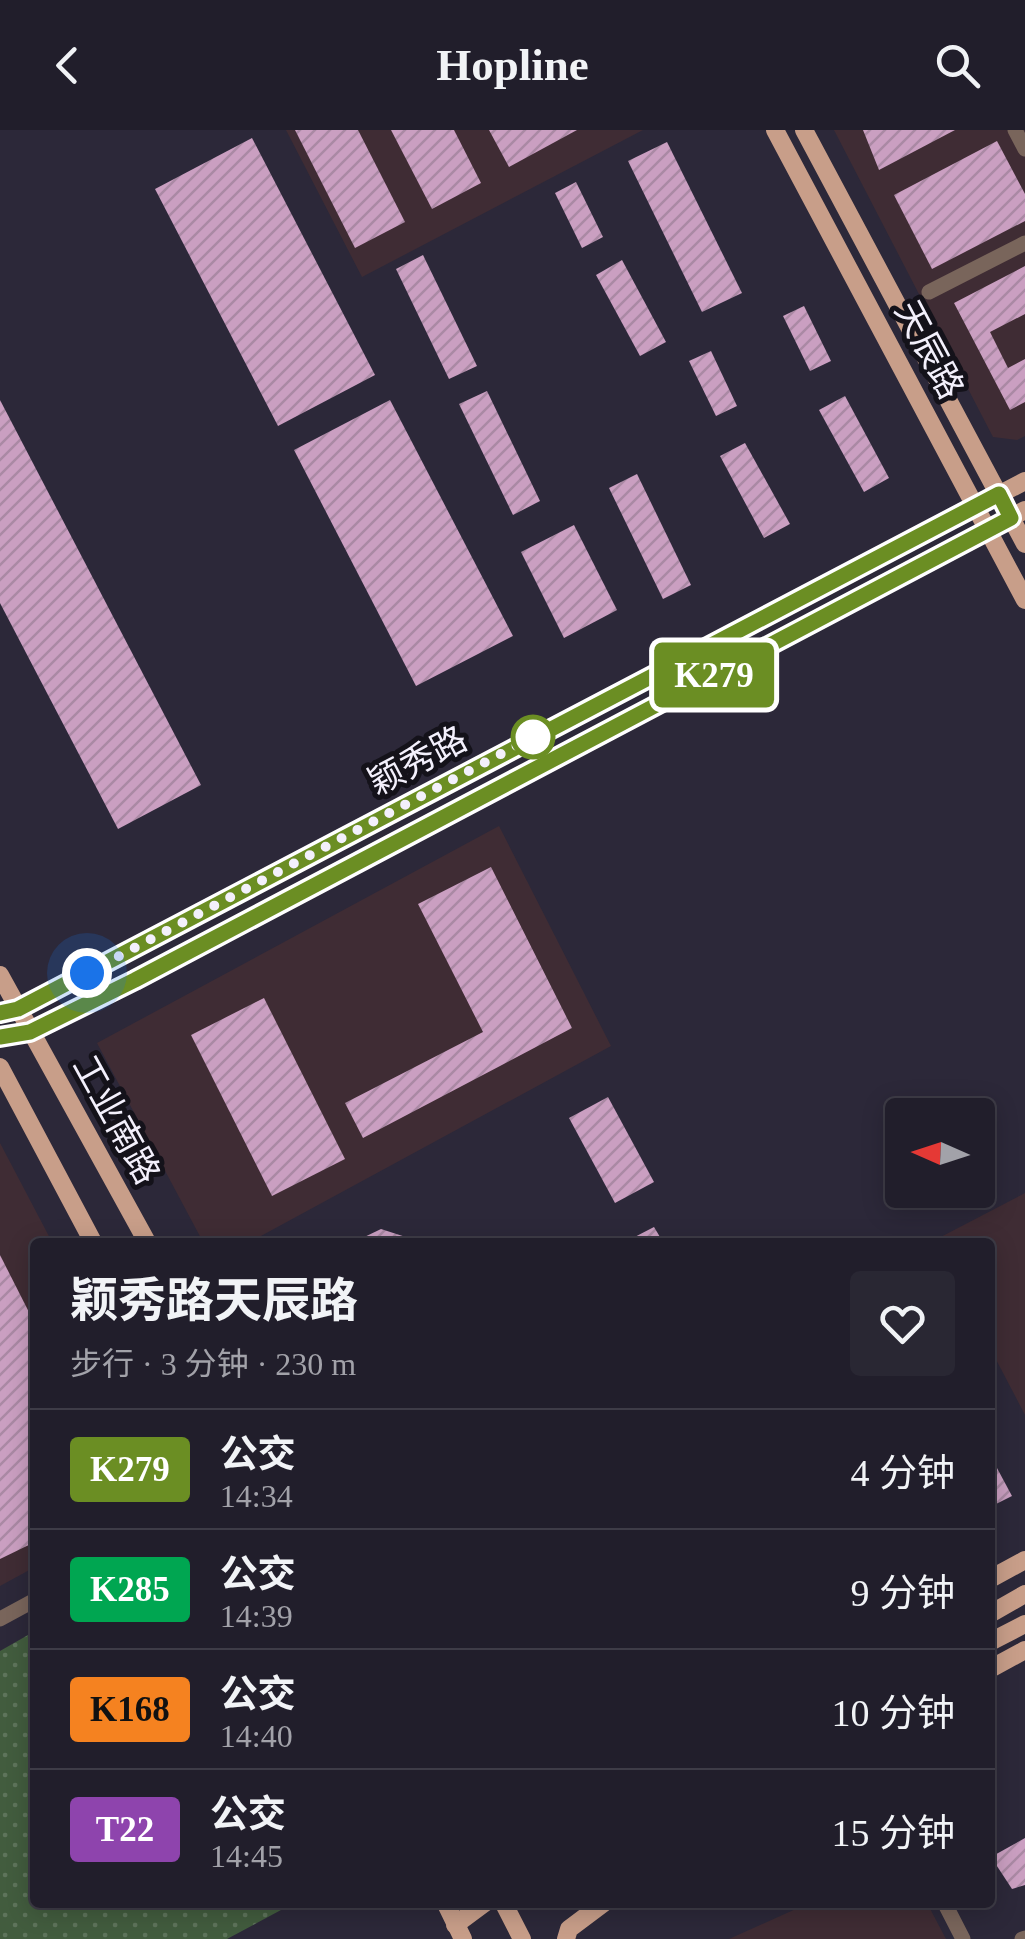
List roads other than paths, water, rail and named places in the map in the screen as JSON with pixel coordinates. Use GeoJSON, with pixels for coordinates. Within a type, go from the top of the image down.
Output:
{"type":"FeatureCollection","features":[{"type":"Feature","properties":{"kind":"main road","name":"天辰路"},"geometry":{"type":"LineString","coordinates":[[776,130],[1025,600]]}},
{"type":"Feature","properties":{"kind":"main road","name":"天辰路"},"geometry":{"type":"LineString","coordinates":[[804,130],[999,494],[1018,514],[1025,544]]}},
{"type":"Feature","properties":{"kind":"main road","name":"颖秀路"},"geometry":{"type":"LineString","coordinates":[[9,1011],[1025,481]]}},
{"type":"Feature","properties":{"kind":"main road","name":"颖秀路"},"geometry":{"type":"LineString","coordinates":[[0,1037],[30,1032],[135,980],[1018,514]]}},
{"type":"Feature","properties":{"kind":"main road","name":"工业南路"},"geometry":{"type":"LineString","coordinates":[[0,976],[9,1011],[30,1032],[145,1238]]}},
{"type":"Feature","properties":{"kind":"main road"},"geometry":{"type":"LineString","coordinates":[[0,1067],[92,1238]]}},
{"type":"Feature","properties":{"kind":"main road"},"geometry":{"type":"LineString","coordinates":[[995,1576],[1025,1560]]}},
{"type":"Feature","properties":{"kind":"main road"},"geometry":{"type":"LineString","coordinates":[[995,1611],[1025,1594]]}},
{"type":"Feature","properties":{"kind":"main road"},"geometry":{"type":"LineString","coordinates":[[995,1639],[1025,1624]]}},
{"type":"Feature","properties":{"kind":"main road"},"geometry":{"type":"LineString","coordinates":[[995,1666],[1025,1650]]}},
{"type":"Feature","properties":{"kind":"main road"},"geometry":{"type":"LineString","coordinates":[[449,1908],[459,1932],[481,1908]]}},
{"type":"Feature","properties":{"kind":"main road"},"geometry":{"type":"LineString","coordinates":[[506,1908],[522,1939]]}},
{"type":"Feature","properties":{"kind":"main road"},"geometry":{"type":"LineString","coordinates":[[566,1939],[570,1928],[596,1908]]}},
{"type":"Feature","properties":{"kind":"street"},"geometry":{"type":"LineString","coordinates":[[1015,130],[1025,149]]}},
{"type":"Feature","properties":{"kind":"street"},"geometry":{"type":"LineString","coordinates":[[930,292],[1025,243]]}},
{"type":"Feature","properties":{"kind":"street"},"geometry":{"type":"LineString","coordinates":[[0,1619],[30,1603]]}},
{"type":"Feature","properties":{"kind":"street"},"geometry":{"type":"LineString","coordinates":[[947,1908],[963,1939]]}}]}
